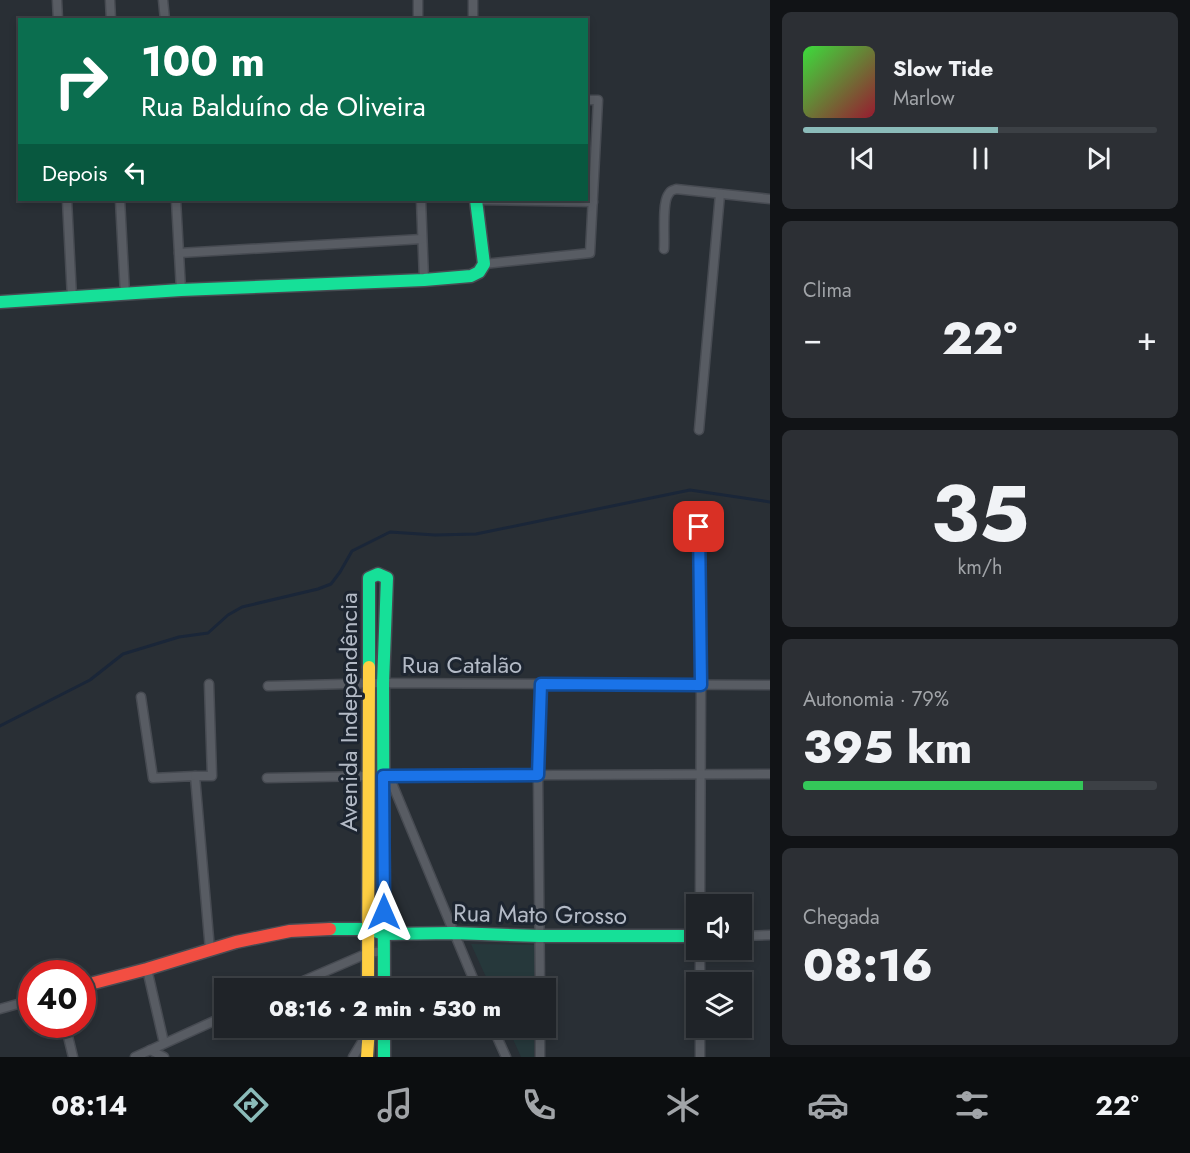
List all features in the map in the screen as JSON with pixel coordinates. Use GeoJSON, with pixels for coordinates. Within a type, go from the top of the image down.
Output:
{"type":"FeatureCollection","features":[{"type":"Feature","properties":{"kind":"street"},"geometry":{"type":"LineString","coordinates":[[57,0],[58,18]]}},
{"type":"Feature","properties":{"kind":"street"},"geometry":{"type":"LineString","coordinates":[[110,0],[111,18]]}},
{"type":"Feature","properties":{"kind":"street"},"geometry":{"type":"LineString","coordinates":[[163,0],[165,18]]}},
{"type":"Feature","properties":{"kind":"street"},"geometry":{"type":"LineString","coordinates":[[418,0],[418,18]]}},
{"type":"Feature","properties":{"kind":"street"},"geometry":{"type":"LineString","coordinates":[[473,0],[473,18]]}},
{"type":"Feature","properties":{"kind":"street"},"geometry":{"type":"LineString","coordinates":[[484,264],[590,253],[593,202],[591,150],[598,100],[588,100]]}},
{"type":"Feature","properties":{"kind":"street"},"geometry":{"type":"LineString","coordinates":[[664,249],[665,205],[666,197],[671,191],[676,189],[770,199]]}},
{"type":"Feature","properties":{"kind":"street"},"geometry":{"type":"LineString","coordinates":[[699,430],[720,194]]}},
{"type":"Feature","properties":{"kind":"street"},"geometry":{"type":"LineString","coordinates":[[67,201],[72,298]]}},
{"type":"Feature","properties":{"kind":"street"},"geometry":{"type":"LineString","coordinates":[[120,201],[125,294]]}},
{"type":"Feature","properties":{"kind":"street"},"geometry":{"type":"LineString","coordinates":[[176,201],[181,290]]}},
{"type":"Feature","properties":{"kind":"street"},"geometry":{"type":"LineString","coordinates":[[421,201],[424,280]]}},
{"type":"Feature","properties":{"kind":"street"},"geometry":{"type":"LineString","coordinates":[[0,302],[181,290],[471,276],[483,270],[484,264],[476,201]]}},
{"type":"Feature","properties":{"kind":"street"},"geometry":{"type":"LineString","coordinates":[[534,201],[593,202]]}},
{"type":"Feature","properties":{"kind":"street"},"geometry":{"type":"LineString","coordinates":[[179,253],[422,239]]}},
{"type":"Feature","properties":{"kind":"street"},"geometry":{"type":"LineString","coordinates":[[699,527],[700,894]]}},
{"type":"Feature","properties":{"kind":"street","name":"Avenida Independência"},"geometry":{"type":"LineString","coordinates":[[368,978],[369,578],[378,574],[387,578],[383,683],[386,776],[384,978]]}},
{"type":"Feature","properties":{"kind":"street","name":"Rua Catalão"},"geometry":{"type":"LineString","coordinates":[[268,686],[383,683],[770,685]]}},
{"type":"Feature","properties":{"kind":"street"},"geometry":{"type":"LineString","coordinates":[[141,697],[153,778],[213,776],[209,684]]}},
{"type":"Feature","properties":{"kind":"street"},"geometry":{"type":"LineString","coordinates":[[540,978],[538,775],[541,684]]}},
{"type":"Feature","properties":{"kind":"street"},"geometry":{"type":"LineString","coordinates":[[473,978],[386,776],[770,774]]}},
{"type":"Feature","properties":{"kind":"street"},"geometry":{"type":"LineString","coordinates":[[195,776],[210,950]]}},
{"type":"Feature","properties":{"kind":"street"},"geometry":{"type":"LineString","coordinates":[[267,778],[368,776]]}},
{"type":"Feature","properties":{"kind":"street","name":"Rua Mato Grosso"},"geometry":{"type":"LineString","coordinates":[[96,982],[236,942],[290,931],[369,929],[384,934],[686,936]]}},
{"type":"Feature","properties":{"kind":"street"},"geometry":{"type":"LineString","coordinates":[[752,936],[770,936]]}},
{"type":"Feature","properties":{"kind":"street"},"geometry":{"type":"LineString","coordinates":[[310,978],[368,953],[384,951]]}},
{"type":"Feature","properties":{"kind":"street"},"geometry":{"type":"LineString","coordinates":[[147,969],[164,1043]]}},
{"type":"Feature","properties":{"kind":"street"},"geometry":{"type":"LineString","coordinates":[[0,1009],[18,1004]]}},
{"type":"Feature","properties":{"kind":"street"},"geometry":{"type":"LineString","coordinates":[[135,1057],[214,1021]]}},
{"type":"Feature","properties":{"kind":"street"},"geometry":{"type":"LineString","coordinates":[[68,1038],[73,1057]]}},
{"type":"Feature","properties":{"kind":"street"},"geometry":{"type":"LineString","coordinates":[[352,1057],[364,1038]]}},
{"type":"Feature","properties":{"kind":"street"},"geometry":{"type":"LineString","coordinates":[[367,1057],[368,1038]]}},
{"type":"Feature","properties":{"kind":"street"},"geometry":{"type":"LineString","coordinates":[[384,1038],[384,1057]]}},
{"type":"Feature","properties":{"kind":"street"},"geometry":{"type":"LineString","coordinates":[[497,1038],[506,1057]]}},
{"type":"Feature","properties":{"kind":"street"},"geometry":{"type":"LineString","coordinates":[[540,1038],[540,1057]]}},
{"type":"Feature","properties":{"kind":"street"},"geometry":{"type":"LineString","coordinates":[[700,1038],[700,1057]]}},
{"type":"Feature","properties":{"kind":"street"},"geometry":{"type":"LineString","coordinates":[[150,1050],[164,1057]]}},
{"type":"Feature","properties":{"kind":"shaded area"},"geometry":{"type":"Polygon","coordinates":[[[471,944],[535,945],[534,978],[486,978],[471,944]]]}},
{"type":"Feature","properties":{"kind":"shaded area"},"geometry":{"type":"Polygon","coordinates":[[[512,1038],[534,1038],[534,1057],[521,1057],[512,1038]]]}},
{"type":"Feature","properties":{"kind":"waterway"},"geometry":{"type":"LineString","coordinates":[[0,726],[90,680],[123,654],[179,637],[208,633],[228,615],[242,607],[331,584],[352,551],[390,532],[435,535],[476,534],[690,490],[770,502]]}},
{"type":"Feature","properties":{"kind":"traffic: fast"},"geometry":{"type":"LineString","coordinates":[[0,302],[181,290],[471,276],[479,272],[484,264],[476,201]]}},
{"type":"Feature","properties":{"kind":"traffic: fast"},"geometry":{"type":"LineString","coordinates":[[369,667],[369,578],[378,574],[387,578],[383,683],[384,978]]}},
{"type":"Feature","properties":{"kind":"traffic: fast"},"geometry":{"type":"LineString","coordinates":[[330,929],[369,929],[384,934],[686,936]]}},
{"type":"Feature","properties":{"kind":"traffic: fast"},"geometry":{"type":"LineString","coordinates":[[384,1038],[384,1057]]}},
{"type":"Feature","properties":{"kind":"traffic: slow"},"geometry":{"type":"LineString","coordinates":[[368,978],[369,667]]}},
{"type":"Feature","properties":{"kind":"traffic: slow"},"geometry":{"type":"LineString","coordinates":[[367,1057],[368,1038]]}},
{"type":"Feature","properties":{"kind":"traffic: jam"},"geometry":{"type":"LineString","coordinates":[[96,982],[236,942],[290,931],[330,929]]}},
{"type":"Feature","properties":{"kind":"route"},"geometry":{"type":"LineString","coordinates":[[384,912],[383,776],[538,775],[541,684],[701,685],[699,527]]}}]}
